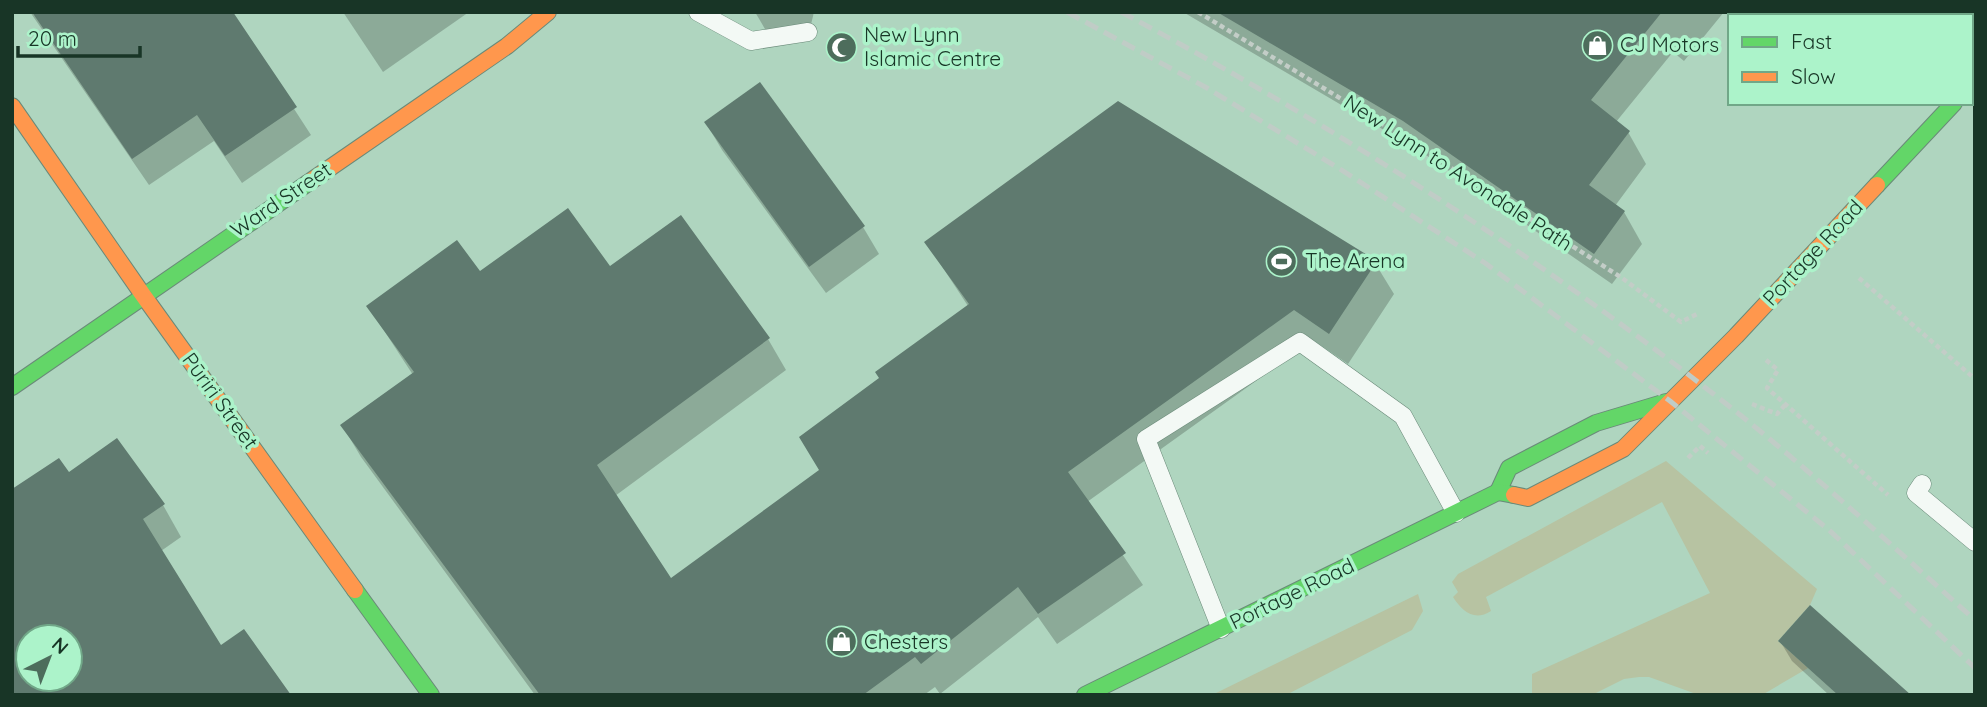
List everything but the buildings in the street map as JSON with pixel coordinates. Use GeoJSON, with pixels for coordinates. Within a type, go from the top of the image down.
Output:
{"type":"FeatureCollection","features":[{"type":"Feature","properties":{"kind":"street","name":"Ward Street"},"geometry":{"type":"LineString","coordinates":[[12,387],[507,47],[548,12]]}},
{"type":"Feature","properties":{"kind":"street","name":"Portage Road"},"geometry":{"type":"LineString","coordinates":[[1085,695],[1498,492],[1528,498],[1623,449],[1952,105]]}},
{"type":"Feature","properties":{"kind":"street","name":"Pūriri Street"},"geometry":{"type":"LineString","coordinates":[[12,106],[143,295],[431,695]]}},
{"type":"Feature","properties":{"kind":"street","name":"Portage Road"},"geometry":{"type":"LineString","coordinates":[[1498,492],[1509,468],[1596,423],[1670,401]]}},
{"type":"Feature","properties":{"kind":"lane"},"geometry":{"type":"LineString","coordinates":[[698,12],[751,41],[808,32]]}},
{"type":"Feature","properties":{"kind":"lane"},"geometry":{"type":"LineString","coordinates":[[1221,629],[1146,439],[1300,342],[1403,416],[1456,513]]}},
{"type":"Feature","properties":{"kind":"lane"},"geometry":{"type":"LineString","coordinates":[[1922,484],[1916,493],[1975,542]]}},
{"type":"Feature","properties":{"kind":"path","name":"New Lynn to Avondale Path"},"geometry":{"type":"LineString","coordinates":[[1198,12],[1397,133],[1622,278],[1681,322],[1704,310],[1709,315]]}},
{"type":"Feature","properties":{"kind":"path"},"geometry":{"type":"LineString","coordinates":[[1859,278],[1975,379]]}},
{"type":"Feature","properties":{"kind":"path"},"geometry":{"type":"LineString","coordinates":[[1766,360],[1778,370],[1767,388],[1891,497]]}},
{"type":"Feature","properties":{"kind":"path"},"geometry":{"type":"LineString","coordinates":[[1752,404],[1777,414],[1785,405]]}},
{"type":"Feature","properties":{"kind":"path"},"geometry":{"type":"LineString","coordinates":[[1688,458],[1700,446],[1708,453]]}},
{"type":"Feature","properties":{"kind":"green space"},"geometry":{"type":"Polygon","coordinates":[[[1666,461],[1817,589],[1810,605],[1778,641],[1808,668],[1762,695],[1699,695],[1649,677],[1639,677],[1624,679],[1592,695],[1532,695],[1532,674],[1710,593],[1662,502],[1486,597],[1491,611],[1485,614],[1474,615],[1460,607],[1453,597],[1458,592],[1452,582],[1458,574],[1666,461]]]}},
{"type":"Feature","properties":{"kind":"green space"},"geometry":{"type":"Polygon","coordinates":[[[1418,594],[1423,611],[1412,630],[1286,695],[1212,695],[1418,594]]]}},
{"type":"Feature","properties":{"kind":"railway"},"geometry":{"type":"LineString","coordinates":[[1067,12],[1207,88],[1340,169],[1485,263],[1670,401],[1829,530],[1975,668]]}},
{"type":"Feature","properties":{"kind":"railway"},"geometry":{"type":"LineString","coordinates":[[1121,12],[1282,102],[1362,151],[1442,201],[1596,306],[1773,442],[1975,620]]}},
{"type":"Feature","properties":{"kind":"traffic: fast"},"geometry":{"type":"LineString","coordinates":[[1877,185],[1952,105]]}},
{"type":"Feature","properties":{"kind":"traffic: fast"},"geometry":{"type":"LineString","coordinates":[[12,387],[308,183]]}},
{"type":"Feature","properties":{"kind":"traffic: fast"},"geometry":{"type":"LineString","coordinates":[[1498,492],[1509,468],[1596,423],[1666,402]]}},
{"type":"Feature","properties":{"kind":"traffic: fast"},"geometry":{"type":"LineString","coordinates":[[1085,695],[1498,492],[1514,495]]}},
{"type":"Feature","properties":{"kind":"traffic: fast"},"geometry":{"type":"LineString","coordinates":[[355,590],[431,695]]}},
{"type":"Feature","properties":{"kind":"traffic: slow"},"geometry":{"type":"LineString","coordinates":[[308,183],[507,46],[548,12]]}},
{"type":"Feature","properties":{"kind":"traffic: slow"},"geometry":{"type":"LineString","coordinates":[[12,106],[143,295],[355,590]]}},
{"type":"Feature","properties":{"kind":"traffic: slow"},"geometry":{"type":"LineString","coordinates":[[1514,495],[1528,498],[1623,449],[1736,336],[1877,185]]}},
{"type":"Feature","properties":{"kind":"place","name":"CJ Motors"},"geometry":{"type":"Point","coordinates":[1597,45]}},
{"type":"Feature","properties":{"kind":"place","name":"New Lynn Islamic Centre"},"geometry":{"type":"Point","coordinates":[841,47]}},
{"type":"Feature","properties":{"kind":"place","name":"The Arena"},"geometry":{"type":"Point","coordinates":[1282,261]}},
{"type":"Feature","properties":{"kind":"place","name":"Chesters"},"geometry":{"type":"Point","coordinates":[841,642]}}]}
